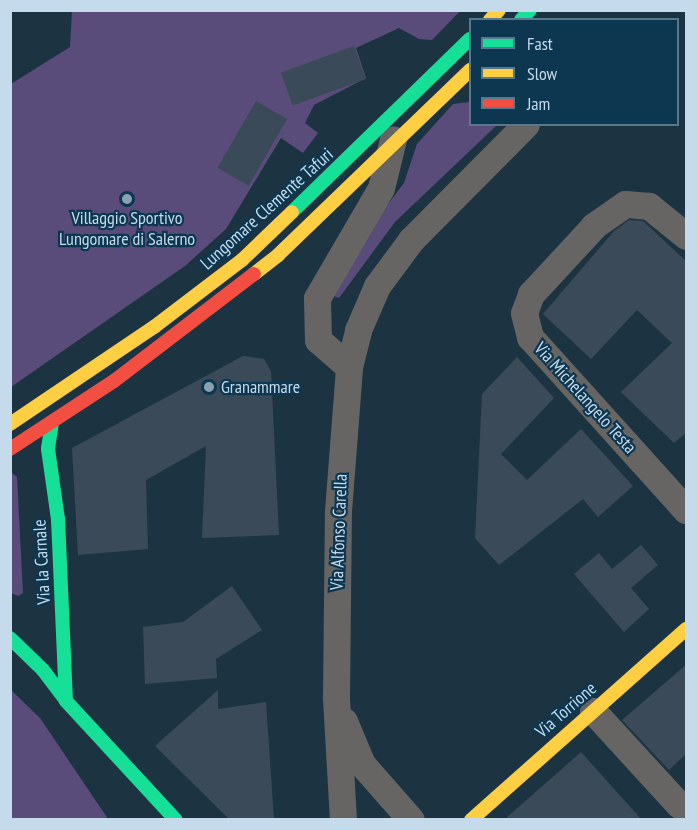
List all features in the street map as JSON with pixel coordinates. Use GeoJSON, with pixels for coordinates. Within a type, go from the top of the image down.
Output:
{"type":"FeatureCollection","features":[{"type":"Feature","properties":{"kind":"main road","name":"Lungomare Clemente Tafuri"},"geometry":{"type":"LineString","coordinates":[[10,424],[154,327],[242,260],[469,41]]}},
{"type":"Feature","properties":{"kind":"main road","name":"Lungomare Clemente Tafuri"},"geometry":{"type":"LineString","coordinates":[[10,449],[123,375],[278,255],[467,78]]}},
{"type":"Feature","properties":{"kind":"main road","name":"Via la Carnale"},"geometry":{"type":"LineString","coordinates":[[52,423],[48,449],[58,519],[66,701]]}},
{"type":"Feature","properties":{"kind":"main road","name":"Via Torrione"},"geometry":{"type":"LineString","coordinates":[[471,819],[687,629]]}},
{"type":"Feature","properties":{"kind":"main road"},"geometry":{"type":"LineString","coordinates":[[10,638],[43,669],[66,701],[176,819]]}},
{"type":"Feature","properties":{"kind":"street"},"geometry":{"type":"LineString","coordinates":[[349,367],[318,340],[317,298],[345,244],[376,197],[399,111]]}},
{"type":"Feature","properties":{"kind":"street","name":"Via Alfonso Carella"},"geometry":{"type":"LineString","coordinates":[[343,819],[336,698],[338,511],[349,367],[364,311],[389,267],[411,240],[524,126]]}},
{"type":"Feature","properties":{"kind":"street","name":"Via Michelangelo Testa"},"geometry":{"type":"LineString","coordinates":[[687,236],[650,206],[625,204],[594,225],[531,294],[524,313],[530,337],[687,510]]}},
{"type":"Feature","properties":{"kind":"street","name":"Via Alfonso Carella"},"geometry":{"type":"LineString","coordinates":[[336,698],[362,764],[411,819]]}},
{"type":"Feature","properties":{"kind":"street"},"geometry":{"type":"LineString","coordinates":[[593,711],[679,805]]}},
{"type":"Feature","properties":{"kind":"shaded area","name":"Villaggio Sportivo Lungomare di Salerno"},"geometry":{"type":"Polygon","coordinates":[[[72,11],[460,11],[432,40],[419,39],[399,28],[356,48],[366,78],[314,105],[305,123],[318,133],[303,153],[281,138],[226,229],[185,266],[11,387],[11,84],[70,47],[72,11]]]}},
{"type":"Feature","properties":{"kind":"shaded area"},"geometry":{"type":"Polygon","coordinates":[[[469,102],[469,126],[496,126],[395,222],[339,298],[331,295],[357,245],[404,183],[417,144],[453,104],[469,102]]]}},
{"type":"Feature","properties":{"kind":"shaded area"},"geometry":{"type":"Polygon","coordinates":[[[12,473],[17,477],[23,593],[18,596],[11,593],[12,473]]]}},
{"type":"Feature","properties":{"kind":"shaded area"},"geometry":{"type":"Polygon","coordinates":[[[10,689],[40,718],[108,819],[11,819],[10,689]]]}},
{"type":"Feature","properties":{"kind":"building"},"geometry":{"type":"Polygon","coordinates":[[[354,46],[366,79],[293,106],[281,73],[354,46]]]}},
{"type":"Feature","properties":{"kind":"building"},"geometry":{"type":"Polygon","coordinates":[[[256,101],[287,119],[249,186],[218,168],[256,101]]]}},
{"type":"Feature","properties":{"kind":"building"},"geometry":{"type":"Polygon","coordinates":[[[629,220],[643,221],[687,262],[687,432],[674,443],[621,392],[672,343],[637,310],[591,359],[543,314],[614,231],[629,220]]]}},
{"type":"Feature","properties":{"kind":"building"},"geometry":{"type":"Polygon","coordinates":[[[243,356],[264,359],[271,371],[279,535],[202,538],[206,446],[146,480],[148,549],[78,555],[72,448],[243,356]]]}},
{"type":"Feature","properties":{"kind":"building"},"geometry":{"type":"Polygon","coordinates":[[[517,357],[554,398],[501,454],[527,480],[581,429],[633,486],[598,517],[583,499],[499,565],[475,538],[482,394],[517,357]]]}},
{"type":"Feature","properties":{"kind":"building"},"geometry":{"type":"Polygon","coordinates":[[[641,545],[658,565],[631,588],[649,609],[624,632],[574,574],[599,553],[612,569],[641,545]]]}},
{"type":"Feature","properties":{"kind":"building"},"geometry":{"type":"Polygon","coordinates":[[[232,586],[262,630],[216,659],[217,678],[145,684],[143,627],[183,622],[232,586]]]}},
{"type":"Feature","properties":{"kind":"building"},"geometry":{"type":"Polygon","coordinates":[[[687,664],[687,753],[669,770],[622,720],[687,664]]]}},
{"type":"Feature","properties":{"kind":"building"},"geometry":{"type":"Polygon","coordinates":[[[218,690],[218,709],[266,702],[274,819],[229,819],[155,746],[218,690]]]}},
{"type":"Feature","properties":{"kind":"building"},"geometry":{"type":"Polygon","coordinates":[[[581,752],[641,819],[505,819],[581,752]]]}},
{"type":"Feature","properties":{"kind":"traffic: fast"},"geometry":{"type":"LineString","coordinates":[[523,18],[530,10]]}},
{"type":"Feature","properties":{"kind":"traffic: fast"},"geometry":{"type":"LineString","coordinates":[[292,212],[469,40]]}},
{"type":"Feature","properties":{"kind":"traffic: fast"},"geometry":{"type":"LineString","coordinates":[[52,423],[48,449],[58,519],[66,701],[176,820]]}},
{"type":"Feature","properties":{"kind":"traffic: fast"},"geometry":{"type":"LineString","coordinates":[[10,638],[43,670],[66,701]]}},
{"type":"Feature","properties":{"kind":"traffic: slow"},"geometry":{"type":"LineString","coordinates":[[492,18],[499,10]]}},
{"type":"Feature","properties":{"kind":"traffic: slow"},"geometry":{"type":"LineString","coordinates":[[254,274],[278,255],[469,71]]}},
{"type":"Feature","properties":{"kind":"traffic: slow"},"geometry":{"type":"LineString","coordinates":[[10,424],[154,327],[242,260],[292,212]]}},
{"type":"Feature","properties":{"kind":"traffic: slow"},"geometry":{"type":"LineString","coordinates":[[471,820],[686,629]]}},
{"type":"Feature","properties":{"kind":"traffic: jam"},"geometry":{"type":"LineString","coordinates":[[10,449],[114,381],[254,274]]}},
{"type":"Feature","properties":{"kind":"place","name":"Villaggio Sportivo Lungomare di Salerno"},"geometry":{"type":"Point","coordinates":[127,199]}},
{"type":"Feature","properties":{"kind":"place","name":"Granammare"},"geometry":{"type":"Point","coordinates":[209,387]}}]}
